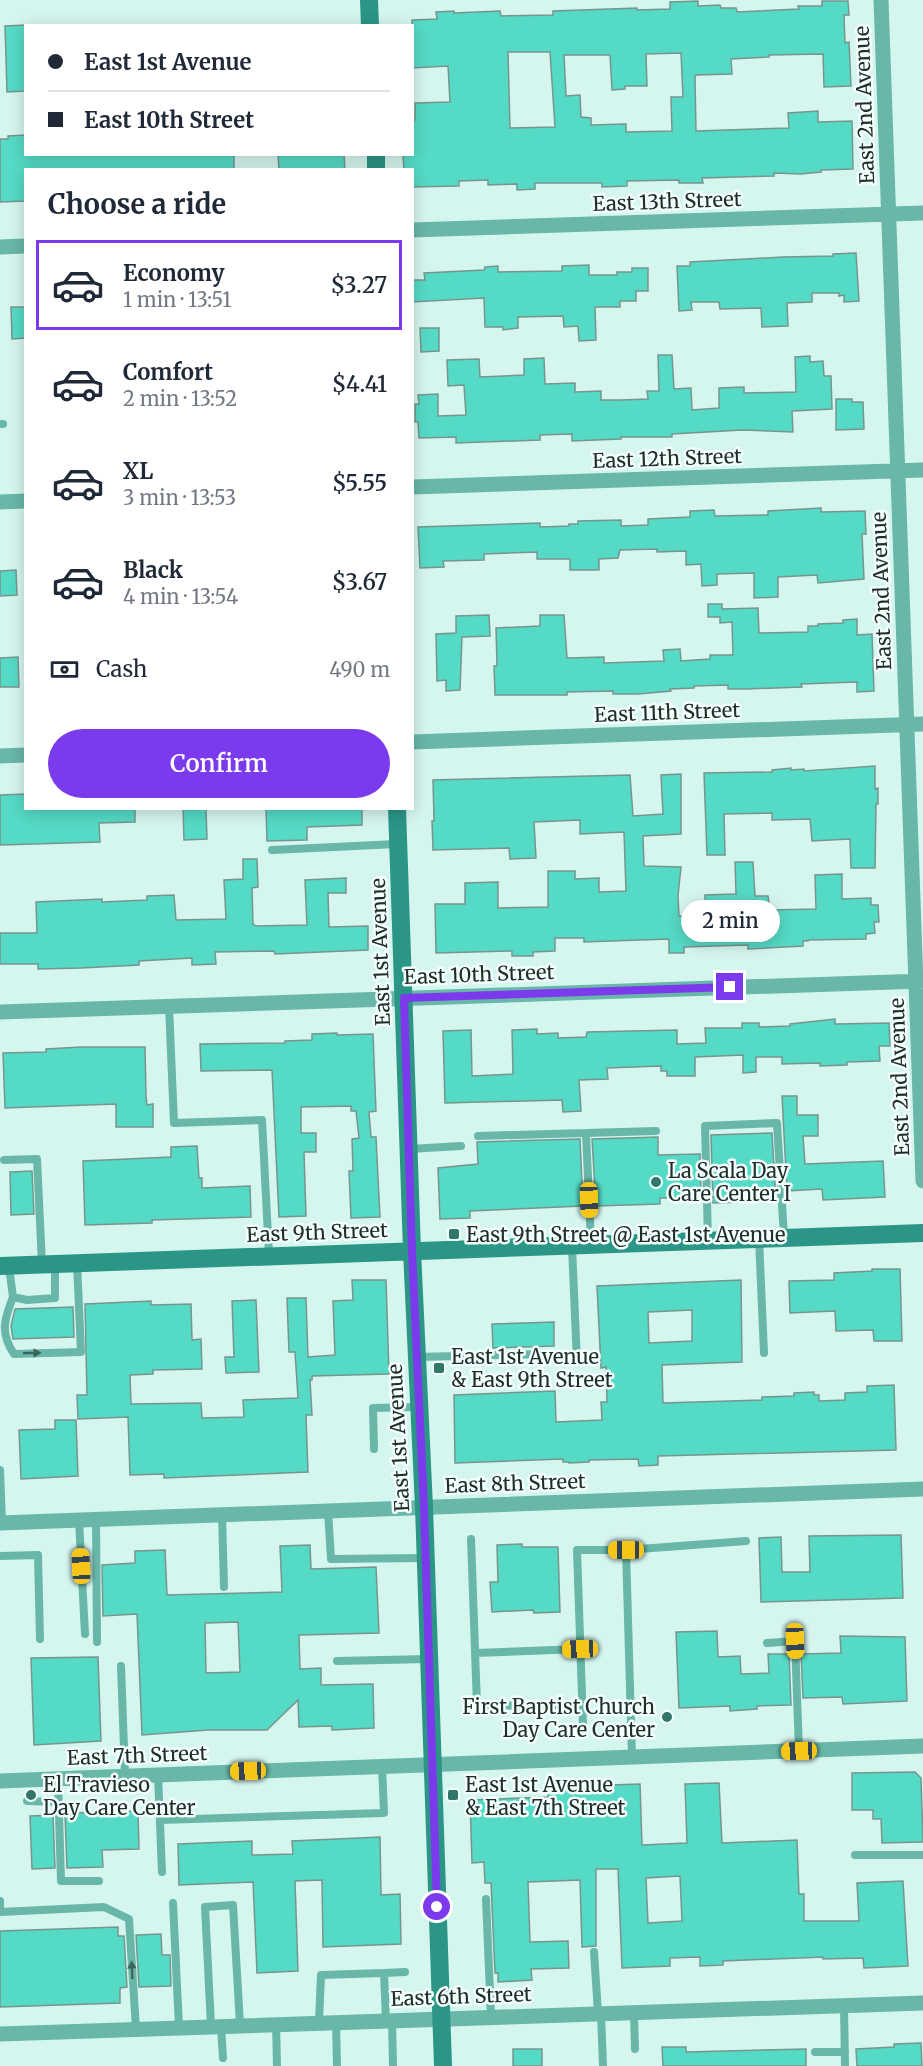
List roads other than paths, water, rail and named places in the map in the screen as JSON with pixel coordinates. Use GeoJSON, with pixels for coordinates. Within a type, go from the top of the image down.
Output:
{"type":"FeatureCollection","features":[{"type":"Feature","properties":{"kind":"street"},"geometry":{"type":"LineString","coordinates":[[369,0],[370,24]]}},
{"type":"Feature","properties":{"kind":"street","name":"East 2nd Avenue"},"geometry":{"type":"LineString","coordinates":[[881,0],[906,725],[920,981],[923,1181]]}},
{"type":"Feature","properties":{"kind":"street","name":"East 13th Street"},"geometry":{"type":"LineString","coordinates":[[414,230],[923,213]]}},
{"type":"Feature","properties":{"kind":"street"},"geometry":{"type":"LineString","coordinates":[[0,247],[24,246]]}},
{"type":"Feature","properties":{"kind":"street","name":"East 12th Street"},"geometry":{"type":"LineString","coordinates":[[414,487],[923,470]]}},
{"type":"Feature","properties":{"kind":"street"},"geometry":{"type":"LineString","coordinates":[[0,502],[24,501]]}},
{"type":"Feature","properties":{"kind":"street","name":"East 11th Street"},"geometry":{"type":"LineString","coordinates":[[414,742],[923,724]]}},
{"type":"Feature","properties":{"kind":"street"},"geometry":{"type":"LineString","coordinates":[[0,756],[24,755]]}},
{"type":"Feature","properties":{"kind":"street","name":"East 1st Avenue"},"geometry":{"type":"LineString","coordinates":[[397,810],[443,2066]]}},
{"type":"Feature","properties":{"kind":"street","name":"East 10th Street"},"geometry":{"type":"LineString","coordinates":[[0,1012],[920,981]]}},
{"type":"Feature","properties":{"kind":"street","name":"East 9th Street"},"geometry":{"type":"LineString","coordinates":[[4,1265],[923,1233]]}},
{"type":"Feature","properties":{"kind":"street","name":"East 8th Street"},"geometry":{"type":"LineString","coordinates":[[1,1523],[923,1489]]}},
{"type":"Feature","properties":{"kind":"street","name":"East 7th Street"},"geometry":{"type":"LineString","coordinates":[[0,1781],[923,1746]]}},
{"type":"Feature","properties":{"kind":"street","name":"East 6th Street"},"geometry":{"type":"LineString","coordinates":[[0,2034],[923,2003]]}},
{"type":"Feature","properties":{"kind":"lane"},"geometry":{"type":"LineString","coordinates":[[272,850],[399,844]]}},
{"type":"Feature","properties":{"kind":"lane"},"geometry":{"type":"LineString","coordinates":[[169,1006],[174,1123],[262,1120],[269,1256]]}},
{"type":"Feature","properties":{"kind":"lane"},"geometry":{"type":"LineString","coordinates":[[708,1241],[705,1126],[777,1123],[784,1238]]}},
{"type":"Feature","properties":{"kind":"lane"},"geometry":{"type":"LineString","coordinates":[[478,1136],[656,1131]]}},
{"type":"Feature","properties":{"kind":"lane"},"geometry":{"type":"LineString","coordinates":[[586,1133],[591,1245]]}},
{"type":"Feature","properties":{"kind":"lane"},"geometry":{"type":"LineString","coordinates":[[409,1149],[461,1146]]}},
{"type":"Feature","properties":{"kind":"lane"},"geometry":{"type":"LineString","coordinates":[[4,1160],[37,1159],[48,1264],[55,1298],[27,1300],[14,1297]]}},
{"type":"Feature","properties":{"kind":"lane"},"geometry":{"type":"LineString","coordinates":[[759,1239],[764,1353]]}},
{"type":"Feature","properties":{"kind":"lane"},"geometry":{"type":"LineString","coordinates":[[572,1246],[577,1362]]}},
{"type":"Feature","properties":{"kind":"lane"},"geometry":{"type":"LineString","coordinates":[[4,1265],[14,1297],[4,1322],[6,1343],[14,1354],[81,1352],[77,1263]]}},
{"type":"Feature","properties":{"kind":"lane"},"geometry":{"type":"LineString","coordinates":[[417,1358],[546,1354]]}},
{"type":"Feature","properties":{"kind":"lane"},"geometry":{"type":"LineString","coordinates":[[374,1449],[373,1408],[420,1407]]}},
{"type":"Feature","properties":{"kind":"lane"},"geometry":{"type":"LineString","coordinates":[[0,1470],[1,1523]]}},
{"type":"Feature","properties":{"kind":"lane"},"geometry":{"type":"LineString","coordinates":[[328,1511],[331,1559],[426,1558]]}},
{"type":"Feature","properties":{"kind":"lane"},"geometry":{"type":"LineString","coordinates":[[222,1515],[225,1587]]}},
{"type":"Feature","properties":{"kind":"lane"},"geometry":{"type":"LineString","coordinates":[[79,1520],[86,1634]]}},
{"type":"Feature","properties":{"kind":"lane"},"geometry":{"type":"LineString","coordinates":[[96,1520],[97,1642]]}},
{"type":"Feature","properties":{"kind":"lane"},"geometry":{"type":"LineString","coordinates":[[471,1539],[477,1706],[582,1705]]}},
{"type":"Feature","properties":{"kind":"lane"},"geometry":{"type":"LineString","coordinates":[[583,1725],[577,1550],[626,1550],[746,1541]]}},
{"type":"Feature","properties":{"kind":"lane"},"geometry":{"type":"LineString","coordinates":[[626,1550],[632,1757]]}},
{"type":"Feature","properties":{"kind":"lane"},"geometry":{"type":"LineString","coordinates":[[0,1556],[38,1555],[40,1639]]}},
{"type":"Feature","properties":{"kind":"lane"},"geometry":{"type":"LineString","coordinates":[[767,1643],[795,1641],[799,1751]]}},
{"type":"Feature","properties":{"kind":"lane"},"geometry":{"type":"LineString","coordinates":[[476,1653],[580,1649]]}},
{"type":"Feature","properties":{"kind":"lane"},"geometry":{"type":"LineString","coordinates":[[338,1661],[429,1659]]}},
{"type":"Feature","properties":{"kind":"lane"},"geometry":{"type":"LineString","coordinates":[[121,1666],[125,1776]]}},
{"type":"Feature","properties":{"kind":"lane"},"geometry":{"type":"LineString","coordinates":[[160,1820],[384,1813],[382,1766]]}},
{"type":"Feature","properties":{"kind":"lane"},"geometry":{"type":"LineString","coordinates":[[158,1775],[162,1872]]}},
{"type":"Feature","properties":{"kind":"lane"},"geometry":{"type":"LineString","coordinates":[[58,1779],[61,1881],[99,1881]]}},
{"type":"Feature","properties":{"kind":"lane"},"geometry":{"type":"LineString","coordinates":[[27,1801],[59,1802]]}},
{"type":"Feature","properties":{"kind":"lane"},"geometry":{"type":"LineString","coordinates":[[855,1855],[923,1855]]}},
{"type":"Feature","properties":{"kind":"lane"},"geometry":{"type":"LineString","coordinates":[[486,1899],[491,2016]]}},
{"type":"Feature","properties":{"kind":"lane"},"geometry":{"type":"LineString","coordinates":[[0,1901],[0,1912],[104,1907],[129,1919],[136,2029]]}},
{"type":"Feature","properties":{"kind":"lane"},"geometry":{"type":"LineString","coordinates":[[173,1903],[179,2027]]}},
{"type":"Feature","properties":{"kind":"lane"},"geometry":{"type":"LineString","coordinates":[[223,2058],[216,2026],[205,1907],[233,1905],[240,2025]]}},
{"type":"Feature","properties":{"kind":"lane"},"geometry":{"type":"LineString","coordinates":[[594,1952],[603,2066]]}},
{"type":"Feature","properties":{"kind":"lane"},"geometry":{"type":"LineString","coordinates":[[319,2022],[321,1975],[405,1972]]}},
{"type":"Feature","properties":{"kind":"lane"},"geometry":{"type":"LineString","coordinates":[[384,1973],[393,2066]]}},
{"type":"Feature","properties":{"kind":"lane"},"geometry":{"type":"LineString","coordinates":[[844,2005],[845,2066]]}},
{"type":"Feature","properties":{"kind":"lane"},"geometry":{"type":"LineString","coordinates":[[634,2012],[635,2049]]}},
{"type":"Feature","properties":{"kind":"lane"},"geometry":{"type":"LineString","coordinates":[[336,2022],[337,2066]]}},
{"type":"Feature","properties":{"kind":"lane"},"geometry":{"type":"LineString","coordinates":[[276,2024],[277,2066]]}},
{"type":"Feature","properties":{"kind":"lane"},"geometry":{"type":"LineString","coordinates":[[815,2052],[845,2052]]}},
{"type":"Feature","properties":{"kind":"place","name":"La Scala Day Care Center I"},"geometry":{"type":"Point","coordinates":[656,1182]}},
{"type":"Feature","properties":{"kind":"place","name":"East 9th Street @ East 1st Avenue"},"geometry":{"type":"Point","coordinates":[454,1234]}},
{"type":"Feature","properties":{"kind":"place","name":"East 1st Avenue & East 9th Street"},"geometry":{"type":"Point","coordinates":[439,1368]}},
{"type":"Feature","properties":{"kind":"place","name":"First Baptist Church Day Care Center"},"geometry":{"type":"Point","coordinates":[667,1717]}},
{"type":"Feature","properties":{"kind":"place","name":"El Travieso Day Care Center"},"geometry":{"type":"Point","coordinates":[31,1795]}},
{"type":"Feature","properties":{"kind":"place","name":"East 1st Avenue & East 7th Street"},"geometry":{"type":"Point","coordinates":[453,1795]}}]}
